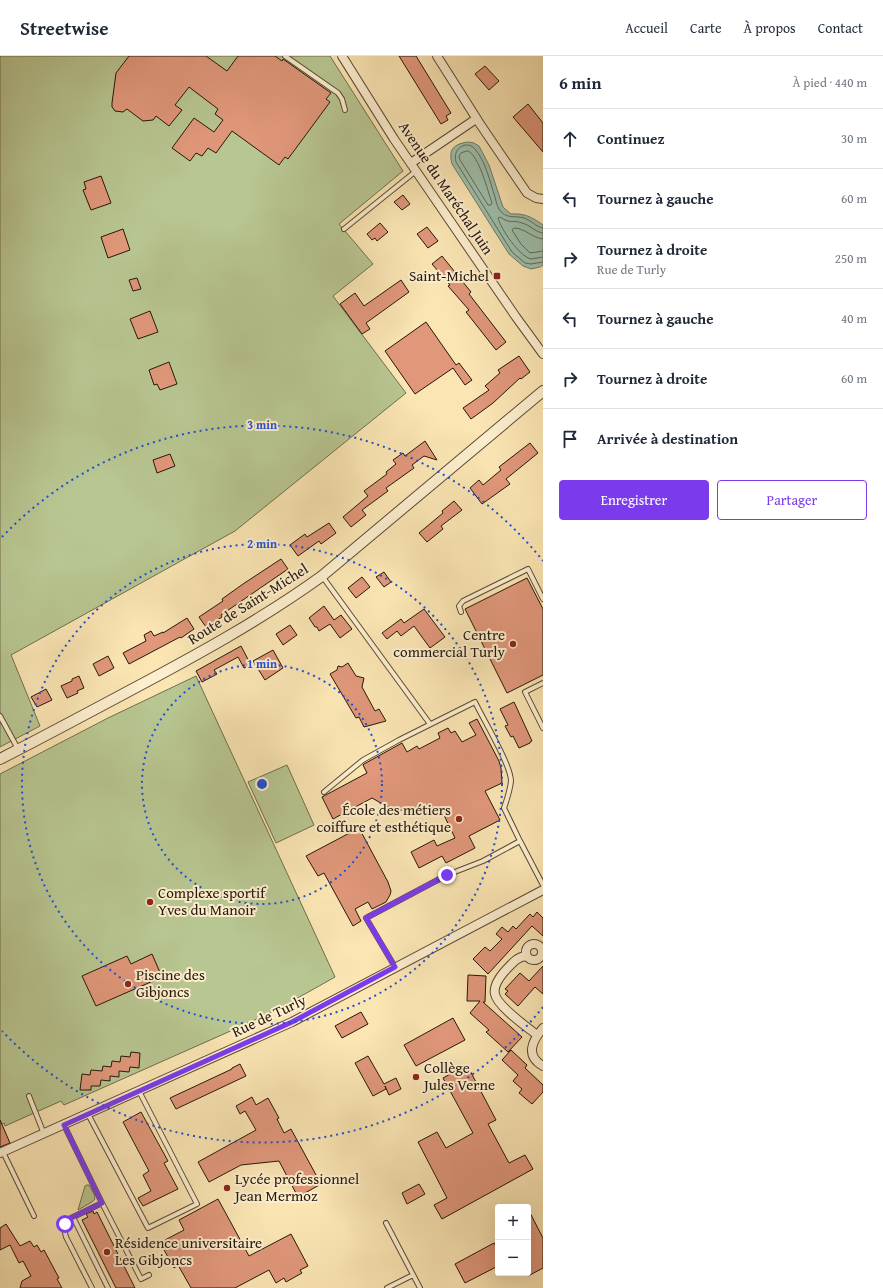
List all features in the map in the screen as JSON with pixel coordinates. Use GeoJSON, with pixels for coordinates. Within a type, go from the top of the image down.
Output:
{"type":"FeatureCollection","features":[{"type":"Feature","properties":{"kind":"street","name":"Avenue du Maréchal Juin"},"geometry":{"type":"LineString","coordinates":[[342,56],[416,171],[543,354]]}},
{"type":"Feature","properties":{"kind":"street"},"geometry":{"type":"LineString","coordinates":[[437,56],[476,119],[527,193],[536,198],[543,199]]}},
{"type":"Feature","properties":{"kind":"street"},"geometry":{"type":"LineString","coordinates":[[411,163],[476,119]]}},
{"type":"Feature","properties":{"kind":"street","name":"Route de Saint-Michel"},"geometry":{"type":"LineString","coordinates":[[0,759],[169,670],[286,602],[322,576],[543,392]]}},
{"type":"Feature","properties":{"kind":"street","name":"Rue de Turly"},"geometry":{"type":"LineString","coordinates":[[1,1152],[292,1022],[543,890]]}},
{"type":"Feature","properties":{"kind":"street"},"geometry":{"type":"LineString","coordinates":[[526,956],[518,959],[502,974],[496,984],[495,994],[499,1003],[522,1024],[537,1035]]}},
{"type":"Feature","properties":{"kind":"street"},"geometry":{"type":"LineString","coordinates":[[543,1028],[533,1042],[532,1053],[534,1059],[543,1066]]}},
{"type":"Feature","properties":{"kind":"lane"},"geometry":{"type":"LineString","coordinates":[[285,56],[338,93],[342,99],[345,110]]}},
{"type":"Feature","properties":{"kind":"lane"},"geometry":{"type":"LineString","coordinates":[[344,229],[416,171]]}},
{"type":"Feature","properties":{"kind":"lane"},"geometry":{"type":"LineString","coordinates":[[461,612],[458,606],[462,602],[528,569],[543,599]]}},
{"type":"Feature","properties":{"kind":"lane"},"geometry":{"type":"LineString","coordinates":[[322,576],[430,724]]}},
{"type":"Feature","properties":{"kind":"lane"},"geometry":{"type":"LineString","coordinates":[[543,683],[525,692],[543,728]]}},
{"type":"Feature","properties":{"kind":"lane"},"geometry":{"type":"LineString","coordinates":[[324,792],[363,760],[475,702],[507,765],[511,780],[509,794],[504,808],[543,884]]}},
{"type":"Feature","properties":{"kind":"lane"},"geometry":{"type":"LineString","coordinates":[[0,716],[18,750]]}},
{"type":"Feature","properties":{"kind":"lane"},"geometry":{"type":"LineString","coordinates":[[395,967],[366,918],[447,875],[483,861],[520,841]]}},
{"type":"Feature","properties":{"kind":"lane"},"geometry":{"type":"LineString","coordinates":[[88,1114],[148,1228],[197,1204],[139,1091]]}},
{"type":"Feature","properties":{"kind":"lane"},"geometry":{"type":"LineString","coordinates":[[29,1096],[44,1134]]}},
{"type":"Feature","properties":{"kind":"lane"},"geometry":{"type":"LineString","coordinates":[[64,1125],[141,1278],[149,1274]]}},
{"type":"Feature","properties":{"kind":"lane"},"geometry":{"type":"LineString","coordinates":[[1,1152],[34,1216]]}},
{"type":"Feature","properties":{"kind":"lane"},"geometry":{"type":"LineString","coordinates":[[92,1288],[66,1237],[64,1230],[67,1220],[102,1203]]}},
{"type":"Feature","properties":{"kind":"lane"},"geometry":{"type":"LineString","coordinates":[[73,1217],[108,1288]]}},
{"type":"Feature","properties":{"kind":"lane"},"geometry":{"type":"LineString","coordinates":[[386,1223],[420,1288]]}},
{"type":"Feature","properties":{"kind":"lane"},"geometry":{"type":"LineString","coordinates":[[388,1288],[413,1275]]}},
{"type":"Feature","properties":{"kind":"green space"},"geometry":{"type":"Polygon","coordinates":[[[0,56],[330,56],[403,171],[339,224],[373,264],[333,296],[406,393],[235,531],[11,655],[40,726],[0,747],[0,56]]]}},
{"type":"Feature","properties":{"kind":"green space","name":"Complexe sportif Yves du Manoir"},"geometry":{"type":"Polygon","coordinates":[[[196,676],[335,977],[280,1008],[64,1105],[61,1101],[5,1126],[4,1123],[0,1125],[0,774],[108,718],[196,676]]]}},
{"type":"Feature","properties":{"kind":"green space"},"geometry":{"type":"Polygon","coordinates":[[[287,765],[314,825],[276,843],[248,782],[287,765]]]}},
{"type":"Feature","properties":{"kind":"green space"},"geometry":{"type":"Polygon","coordinates":[[[89,1185],[95,1199],[78,1210],[85,1186],[89,1185]]]}},
{"type":"Feature","properties":{"kind":"water"},"geometry":{"type":"Polygon","coordinates":[[[468,142],[479,146],[489,165],[503,207],[511,214],[528,216],[543,225],[543,265],[540,267],[531,269],[523,266],[509,254],[452,164],[451,155],[453,148],[459,144],[468,142]]]}},
{"type":"Feature","properties":{"kind":"building"},"geometry":{"type":"Polygon","coordinates":[[[129,56],[206,56],[227,71],[238,56],[275,56],[282,61],[283,59],[331,93],[326,99],[330,102],[288,159],[285,157],[279,165],[232,131],[216,153],[208,148],[202,156],[196,153],[190,161],[172,148],[194,118],[214,132],[223,120],[215,114],[218,109],[189,87],[175,105],[182,110],[169,126],[156,116],[153,120],[143,121],[127,109],[123,112],[115,111],[112,107],[112,103],[116,73],[129,56]]]}},
{"type":"Feature","properties":{"kind":"building"},"geometry":{"type":"Polygon","coordinates":[[[399,56],[416,56],[451,113],[446,116],[448,120],[441,124],[399,56]]]}},
{"type":"Feature","properties":{"kind":"building"},"geometry":{"type":"Polygon","coordinates":[[[485,66],[499,81],[489,90],[475,74],[485,66]]]}},
{"type":"Feature","properties":{"kind":"building"},"geometry":{"type":"Polygon","coordinates":[[[528,104],[543,123],[543,152],[513,117],[528,104]]]}},
{"type":"Feature","properties":{"kind":"building"},"geometry":{"type":"Polygon","coordinates":[[[101,176],[111,203],[91,210],[83,190],[86,189],[84,182],[101,176]]]}},
{"type":"Feature","properties":{"kind":"building"},"geometry":{"type":"Polygon","coordinates":[[[403,195],[410,204],[402,210],[394,202],[403,195]]]}},
{"type":"Feature","properties":{"kind":"building"},"geometry":{"type":"Polygon","coordinates":[[[380,223],[388,232],[377,241],[375,238],[372,240],[367,234],[380,223]]]}},
{"type":"Feature","properties":{"kind":"building"},"geometry":{"type":"Polygon","coordinates":[[[427,227],[438,241],[428,248],[417,234],[427,227]]]}},
{"type":"Feature","properties":{"kind":"building"},"geometry":{"type":"Polygon","coordinates":[[[123,229],[130,250],[108,258],[101,237],[123,229]]]}},
{"type":"Feature","properties":{"kind":"building"},"geometry":{"type":"Polygon","coordinates":[[[442,256],[471,292],[469,294],[506,342],[496,350],[466,312],[469,310],[448,286],[450,285],[432,264],[442,256]]]}},
{"type":"Feature","properties":{"kind":"building"},"geometry":{"type":"Polygon","coordinates":[[[137,278],[141,289],[133,291],[129,280],[137,278]]]}},
{"type":"Feature","properties":{"kind":"building"},"geometry":{"type":"Polygon","coordinates":[[[401,280],[409,292],[366,323],[370,329],[362,334],[340,304],[355,293],[364,306],[401,280]]]}},
{"type":"Feature","properties":{"kind":"building"},"geometry":{"type":"Polygon","coordinates":[[[150,311],[158,332],[138,339],[130,319],[150,311]]]}},
{"type":"Feature","properties":{"kind":"building"},"geometry":{"type":"Polygon","coordinates":[[[426,322],[456,365],[459,363],[472,380],[465,385],[453,368],[415,394],[385,351],[426,322]]]}},
{"type":"Feature","properties":{"kind":"building"},"geometry":{"type":"Polygon","coordinates":[[[519,356],[530,372],[521,379],[520,378],[493,403],[471,419],[463,408],[489,390],[485,386],[500,373],[498,370],[519,356]]]}},
{"type":"Feature","properties":{"kind":"building"},"geometry":{"type":"Polygon","coordinates":[[[169,362],[177,384],[160,390],[157,384],[154,385],[149,370],[169,362]]]}},
{"type":"Feature","properties":{"kind":"building"},"geometry":{"type":"Polygon","coordinates":[[[425,441],[437,460],[424,456],[412,465],[414,468],[386,488],[388,491],[362,510],[366,515],[351,527],[343,517],[368,496],[364,491],[387,474],[386,472],[396,464],[393,460],[403,453],[405,456],[425,441]]]}},
{"type":"Feature","properties":{"kind":"building"},"geometry":{"type":"Polygon","coordinates":[[[530,443],[538,453],[506,479],[510,484],[482,504],[470,488],[479,480],[483,485],[501,470],[499,467],[530,443]]]}},
{"type":"Feature","properties":{"kind":"building"},"geometry":{"type":"Polygon","coordinates":[[[170,454],[175,466],[157,473],[153,460],[170,454]]]}},
{"type":"Feature","properties":{"kind":"building"},"geometry":{"type":"Polygon","coordinates":[[[454,501],[462,510],[441,526],[443,529],[427,542],[419,533],[443,513],[442,511],[454,501]]]}},
{"type":"Feature","properties":{"kind":"building"},"geometry":{"type":"Polygon","coordinates":[[[329,523],[336,533],[321,544],[319,541],[298,556],[290,545],[305,534],[307,537],[329,523]]]}},
{"type":"Feature","properties":{"kind":"building"},"geometry":{"type":"Polygon","coordinates":[[[281,559],[288,569],[206,627],[199,617],[223,601],[222,599],[243,584],[281,559]]]}},
{"type":"Feature","properties":{"kind":"building"},"geometry":{"type":"Polygon","coordinates":[[[384,572],[391,582],[384,587],[376,577],[384,572]]]}},
{"type":"Feature","properties":{"kind":"building"},"geometry":{"type":"Polygon","coordinates":[[[362,577],[370,587],[356,598],[348,588],[362,577]]]}},
{"type":"Feature","properties":{"kind":"building","name":"Centre commercial Turly"},"geometry":{"type":"Polygon","coordinates":[[[527,578],[543,609],[543,675],[507,693],[465,609],[527,578]]]}},
{"type":"Feature","properties":{"kind":"building"},"geometry":{"type":"Polygon","coordinates":[[[324,606],[334,620],[341,615],[352,629],[340,638],[330,624],[319,631],[309,618],[324,606]]]}},
{"type":"Feature","properties":{"kind":"building"},"geometry":{"type":"Polygon","coordinates":[[[424,609],[445,637],[430,648],[414,626],[401,636],[397,631],[387,639],[382,633],[401,619],[404,623],[424,609]]]}},
{"type":"Feature","properties":{"kind":"building"},"geometry":{"type":"Polygon","coordinates":[[[187,618],[194,629],[181,638],[180,637],[129,664],[123,653],[146,641],[144,635],[151,631],[154,636],[163,633],[187,618]]]}},
{"type":"Feature","properties":{"kind":"building"},"geometry":{"type":"Polygon","coordinates":[[[290,625],[297,635],[283,645],[276,634],[290,625]]]}},
{"type":"Feature","properties":{"kind":"building"},"geometry":{"type":"Polygon","coordinates":[[[241,646],[251,665],[244,668],[238,657],[214,670],[217,674],[202,682],[196,671],[241,646]]]}},
{"type":"Feature","properties":{"kind":"building"},"geometry":{"type":"Polygon","coordinates":[[[273,650],[283,668],[265,680],[253,661],[273,650]]]}},
{"type":"Feature","properties":{"kind":"building"},"geometry":{"type":"Polygon","coordinates":[[[108,656],[114,668],[99,676],[93,664],[108,656]]]}},
{"type":"Feature","properties":{"kind":"building"},"geometry":{"type":"Polygon","coordinates":[[[348,663],[356,676],[364,678],[362,687],[375,711],[379,709],[386,721],[364,727],[359,717],[356,718],[330,674],[337,670],[338,666],[342,667],[348,663]]]}},
{"type":"Feature","properties":{"kind":"building"},"geometry":{"type":"Polygon","coordinates":[[[79,676],[84,688],[77,691],[78,693],[67,698],[61,686],[79,676]]]}},
{"type":"Feature","properties":{"kind":"building"},"geometry":{"type":"Polygon","coordinates":[[[46,689],[52,700],[37,707],[31,697],[46,689]]]}},
{"type":"Feature","properties":{"kind":"building"},"geometry":{"type":"Polygon","coordinates":[[[514,702],[532,741],[519,748],[513,736],[511,737],[505,726],[508,725],[500,709],[514,702]]]}},
{"type":"Feature","properties":{"kind":"building"},"geometry":{"type":"Polygon","coordinates":[[[477,719],[499,761],[502,783],[485,791],[500,820],[469,836],[475,848],[446,863],[442,856],[419,868],[411,852],[434,840],[437,846],[455,838],[441,809],[400,810],[386,806],[372,798],[333,819],[322,797],[367,773],[363,765],[364,764],[402,743],[407,752],[417,746],[419,749],[440,738],[438,733],[448,728],[451,733],[455,731],[462,742],[476,735],[469,723],[477,719]]]}},
{"type":"Feature","properties":{"kind":"building"},"geometry":{"type":"Polygon","coordinates":[[[359,828],[388,882],[391,891],[386,902],[372,909],[368,902],[355,909],[361,921],[353,926],[324,873],[318,876],[306,856],[359,828]]]}},
{"type":"Feature","properties":{"kind":"building"},"geometry":{"type":"Polygon","coordinates":[[[537,912],[543,918],[543,936],[532,926],[488,974],[473,959],[485,947],[490,951],[502,939],[496,934],[502,927],[508,932],[513,926],[516,929],[530,914],[533,917],[537,912]]]}},
{"type":"Feature","properties":{"kind":"building"},"geometry":{"type":"Polygon","coordinates":[[[152,954],[162,977],[96,1006],[82,976],[127,956],[131,964],[152,954]]]}},
{"type":"Feature","properties":{"kind":"building"},"geometry":{"type":"Polygon","coordinates":[[[543,966],[543,994],[535,987],[518,1006],[505,994],[508,991],[505,989],[520,973],[529,981],[543,966]]]}},
{"type":"Feature","properties":{"kind":"building"},"geometry":{"type":"Polygon","coordinates":[[[468,975],[486,976],[485,1002],[483,1002],[522,1037],[508,1052],[486,1032],[489,1030],[470,1013],[480,1001],[467,1001],[468,975]]]}},
{"type":"Feature","properties":{"kind":"building"},"geometry":{"type":"Polygon","coordinates":[[[361,1012],[368,1024],[342,1038],[335,1026],[361,1012]]]}},
{"type":"Feature","properties":{"kind":"building"},"geometry":{"type":"Polygon","coordinates":[[[453,1018],[465,1040],[416,1066],[404,1045],[453,1018]]]}},
{"type":"Feature","properties":{"kind":"building"},"geometry":{"type":"Polygon","coordinates":[[[511,1050],[527,1065],[525,1068],[543,1085],[543,1092],[532,1104],[519,1093],[522,1089],[513,1081],[518,1075],[502,1060],[511,1050]]]}},
{"type":"Feature","properties":{"kind":"building"},"geometry":{"type":"Polygon","coordinates":[[[131,1052],[140,1053],[139,1068],[130,1067],[129,1072],[119,1071],[119,1077],[110,1076],[110,1081],[101,1080],[100,1086],[91,1086],[91,1090],[80,1090],[82,1074],[90,1075],[91,1070],[102,1071],[103,1066],[111,1067],[112,1061],[120,1062],[121,1056],[130,1057],[131,1052]]]}},
{"type":"Feature","properties":{"kind":"building"},"geometry":{"type":"Polygon","coordinates":[[[368,1056],[384,1084],[396,1078],[401,1089],[389,1095],[385,1086],[386,1089],[373,1096],[355,1063],[368,1056]]]}},
{"type":"Feature","properties":{"kind":"building"},"geometry":{"type":"Polygon","coordinates":[[[240,1064],[246,1076],[176,1109],[170,1098],[240,1064]]]}},
{"type":"Feature","properties":{"kind":"building"},"geometry":{"type":"Polygon","coordinates":[[[467,1065],[496,1120],[488,1124],[509,1163],[525,1155],[533,1169],[442,1219],[434,1205],[447,1198],[418,1142],[437,1132],[446,1148],[473,1133],[443,1078],[467,1065]]]}},
{"type":"Feature","properties":{"kind":"building"},"geometry":{"type":"Polygon","coordinates":[[[252,1097],[256,1105],[268,1098],[279,1118],[277,1119],[284,1133],[291,1129],[321,1184],[298,1197],[279,1161],[241,1165],[209,1182],[198,1162],[256,1130],[245,1111],[240,1114],[236,1106],[252,1097]]]}},
{"type":"Feature","properties":{"kind":"building"},"geometry":{"type":"Polygon","coordinates":[[[141,1112],[168,1161],[164,1163],[178,1189],[143,1206],[138,1198],[151,1191],[143,1175],[149,1171],[123,1122],[141,1112]]]}},
{"type":"Feature","properties":{"kind":"building"},"geometry":{"type":"Polygon","coordinates":[[[0,1120],[10,1143],[0,1147],[0,1120]]]}},
{"type":"Feature","properties":{"kind":"building"},"geometry":{"type":"Polygon","coordinates":[[[419,1184],[425,1194],[407,1204],[402,1193],[419,1184]]]}},
{"type":"Feature","properties":{"kind":"building"},"geometry":{"type":"Polygon","coordinates":[[[218,1199],[249,1256],[291,1234],[308,1266],[300,1270],[302,1273],[286,1282],[284,1278],[276,1283],[269,1270],[235,1288],[191,1288],[178,1265],[174,1268],[163,1248],[168,1246],[165,1240],[184,1230],[179,1220],[218,1199]]]}},
{"type":"Feature","properties":{"kind":"building","name":"Résidence universitaire Les Gibjoncs"},"geometry":{"type":"Polygon","coordinates":[[[93,1211],[94,1214],[97,1212],[135,1288],[116,1288],[82,1220],[88,1217],[86,1214],[93,1211]]]}},
{"type":"Feature","properties":{"kind":"building"},"geometry":{"type":"Polygon","coordinates":[[[531,1215],[543,1238],[543,1268],[531,1274],[531,1215]]]}},
{"type":"Feature","properties":{"kind":"building"},"geometry":{"type":"Polygon","coordinates":[[[6,1224],[20,1246],[30,1241],[34,1247],[37,1245],[41,1252],[44,1250],[59,1278],[57,1279],[62,1288],[20,1288],[22,1281],[31,1276],[23,1261],[19,1263],[10,1245],[0,1250],[0,1228],[6,1224]]]}},
{"type":"Feature","properties":{"kind":"building"},"geometry":{"type":"Polygon","coordinates":[[[494,1243],[495,1245],[495,1268],[465,1283],[455,1264],[494,1243]]]}},
{"type":"Feature","properties":{"kind":"place","name":"Saint-Michel"},"geometry":{"type":"Point","coordinates":[497,276]}},
{"type":"Feature","properties":{"kind":"place","name":"Centre commercial Turly"},"geometry":{"type":"Point","coordinates":[513,644]}},
{"type":"Feature","properties":{"kind":"place","name":"École des métiers coiffure et esthétique"},"geometry":{"type":"Point","coordinates":[459,819]}},
{"type":"Feature","properties":{"kind":"place","name":"Complexe sportif Yves du Manoir"},"geometry":{"type":"Point","coordinates":[150,902]}},
{"type":"Feature","properties":{"kind":"place","name":"Piscine des Gibjoncs"},"geometry":{"type":"Point","coordinates":[128,984]}},
{"type":"Feature","properties":{"kind":"place","name":"Collège Jules Verne"},"geometry":{"type":"Point","coordinates":[416,1077]}},
{"type":"Feature","properties":{"kind":"place","name":"Lycée professionnel Jean Mermoz"},"geometry":{"type":"Point","coordinates":[227,1188]}},
{"type":"Feature","properties":{"kind":"place","name":"Résidence universitaire Les Gibjoncs"},"geometry":{"type":"Point","coordinates":[107,1252]}},
{"type":"Feature","properties":{"kind":"route"},"geometry":{"type":"LineString","coordinates":[[65,1224],[67,1220],[102,1203],[64,1125],[292,1022],[336,1000],[395,967],[366,918],[447,875]]}}]}
